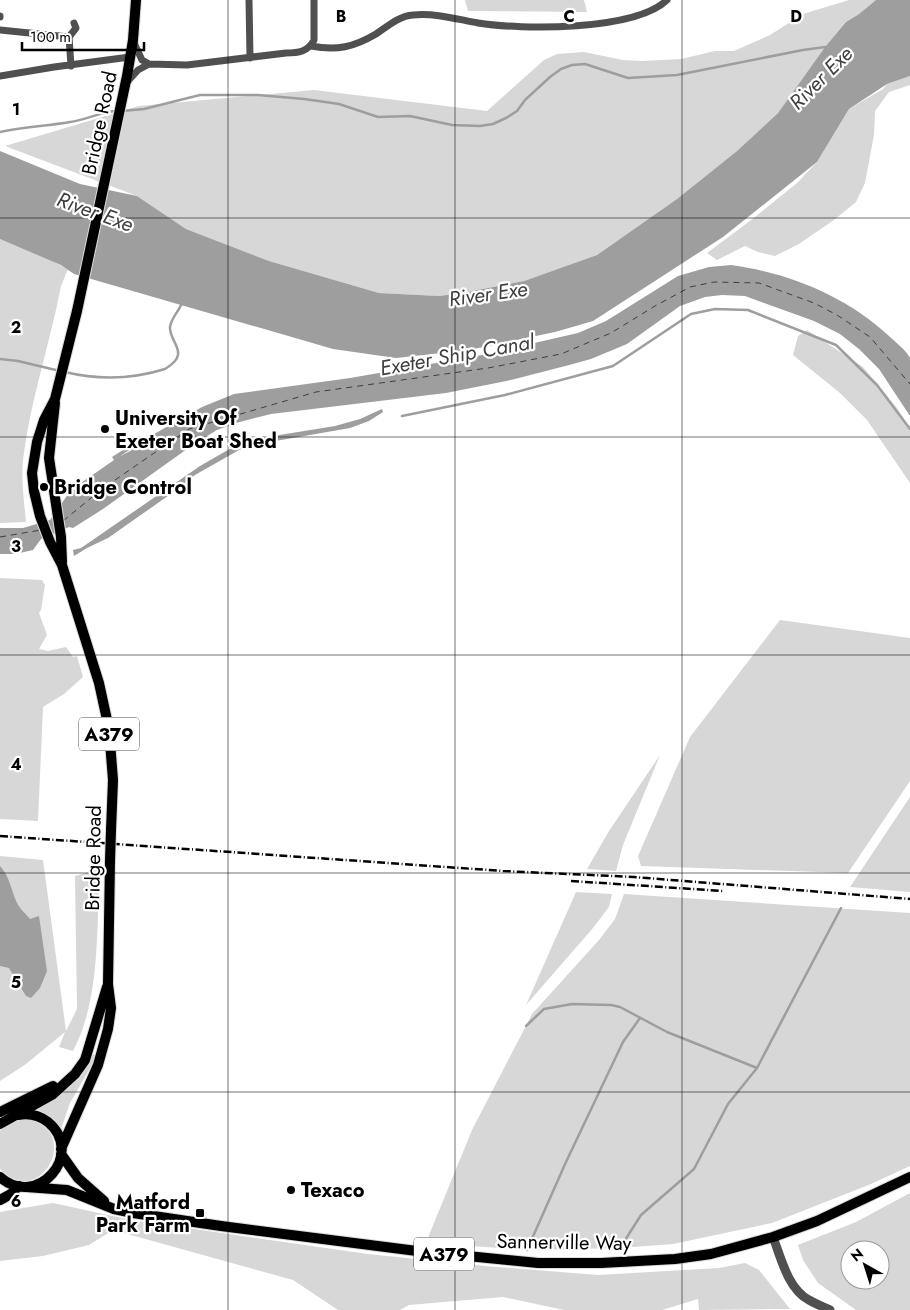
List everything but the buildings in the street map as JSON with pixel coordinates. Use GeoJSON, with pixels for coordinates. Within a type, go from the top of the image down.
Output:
{"type":"FeatureCollection","features":[{"type":"Feature","properties":{"kind":"main road","name":"Bridge Road"},"geometry":{"type":"LineString","coordinates":[[62,565],[40,516],[32,473],[40,431],[55,399],[73,328],[125,87],[133,40],[136,0]]}},
{"type":"Feature","properties":{"kind":"main road","name":"Bridge Road"},"geometry":{"type":"LineString","coordinates":[[55,399],[49,458],[60,532],[62,565],[72,603],[99,683],[109,729],[113,780],[108,984],[111,1008],[104,1046],[61,1151]]}},
{"type":"Feature","properties":{"kind":"main road","name":"A379"},"geometry":{"type":"LineString","coordinates":[[0,1124],[44,1100],[65,1084],[82,1065],[108,984]]}},
{"type":"Feature","properties":{"kind":"main road","name":"A379"},"geometry":{"type":"LineString","coordinates":[[0,1112],[54,1086],[68,1073],[88,1048]]}},
{"type":"Feature","properties":{"kind":"main road","name":"A379"},"geometry":{"type":"LineString","coordinates":[[0,1200],[23,1187],[41,1183],[48,1178],[59,1164],[61,1151],[61,1142],[55,1129],[44,1119],[29,1114],[12,1116]]}},
{"type":"Feature","properties":{"kind":"main road","name":"Sannerville Way"},"geometry":{"type":"LineString","coordinates":[[61,1151],[78,1178],[114,1209]]}},
{"type":"Feature","properties":{"kind":"main road","name":"A379"},"geometry":{"type":"LineString","coordinates":[[0,1177],[12,1185],[23,1187]]}},
{"type":"Feature","properties":{"kind":"main road","name":"Sannerville Way"},"geometry":{"type":"LineString","coordinates":[[23,1187],[66,1190],[114,1209],[221,1226],[408,1250],[538,1263],[601,1263],[675,1259],[711,1254],[773,1237],[817,1221],[910,1177]]}},
{"type":"Feature","properties":{"kind":"street"},"geometry":{"type":"LineString","coordinates":[[249,0],[250,58]]}},
{"type":"Feature","properties":{"kind":"street"},"geometry":{"type":"LineString","coordinates":[[133,40],[138,54],[142,60],[149,64],[187,65],[298,53],[311,46],[314,40],[316,32],[314,0]]}},
{"type":"Feature","properties":{"kind":"street"},"geometry":{"type":"LineString","coordinates":[[311,46],[327,49],[344,48],[377,33],[394,21],[413,15],[438,14],[478,23],[522,27],[556,26],[615,22],[642,15],[664,3]]}},
{"type":"Feature","properties":{"kind":"street"},"geometry":{"type":"LineString","coordinates":[[71,66],[69,38],[76,28],[74,23]]}},
{"type":"Feature","properties":{"kind":"street"},"geometry":{"type":"LineString","coordinates":[[0,30],[69,38]]}},
{"type":"Feature","properties":{"kind":"street"},"geometry":{"type":"LineString","coordinates":[[0,76],[54,66],[71,66],[130,57]]}},
{"type":"Feature","properties":{"kind":"street"},"geometry":{"type":"LineString","coordinates":[[125,87],[138,70],[149,64]]}},
{"type":"Feature","properties":{"kind":"street"},"geometry":{"type":"LineString","coordinates":[[773,1237],[788,1275],[796,1289],[807,1300],[830,1310]]}},
{"type":"Feature","properties":{"kind":"shaded area"},"geometry":{"type":"Polygon","coordinates":[[[465,0],[584,0],[587,12],[468,11],[465,0]]]}},
{"type":"Feature","properties":{"kind":"shaded area"},"geometry":{"type":"Polygon","coordinates":[[[849,0],[876,0],[846,22],[825,47],[778,113],[737,151],[677,199],[597,255],[524,281],[462,293],[439,296],[379,293],[269,261],[186,229],[137,196],[5,146],[139,106],[314,90],[487,111],[544,60],[557,54],[584,52],[623,60],[642,61],[681,59],[715,51],[734,51],[770,35],[803,14],[849,0]]]}},
{"type":"Feature","properties":{"kind":"shaded area"},"geometry":{"type":"Polygon","coordinates":[[[910,76],[910,85],[889,92],[875,111],[874,135],[865,183],[856,202],[799,244],[775,256],[758,252],[745,246],[717,260],[707,253],[797,183],[817,162],[849,109],[883,89],[887,84],[910,76]]]}},
{"type":"Feature","properties":{"kind":"shaded area"},"geometry":{"type":"Polygon","coordinates":[[[0,239],[45,257],[68,269],[61,286],[26,438],[22,475],[26,522],[0,523],[0,239]]]}},
{"type":"Feature","properties":{"kind":"shaded area"},"geometry":{"type":"Polygon","coordinates":[[[807,330],[863,367],[897,408],[910,429],[910,483],[867,420],[840,393],[793,355],[798,336],[807,330]]]}},
{"type":"Feature","properties":{"kind":"shaded area"},"geometry":{"type":"Polygon","coordinates":[[[0,578],[42,580],[45,585],[39,613],[47,635],[39,649],[48,651],[66,647],[73,657],[77,656],[83,677],[64,694],[43,707],[38,821],[0,819],[0,578]]]}},
{"type":"Feature","properties":{"kind":"shaded area"},"geometry":{"type":"Polygon","coordinates":[[[780,620],[910,638],[910,781],[848,873],[641,866],[638,856],[690,737],[780,620]]]}},
{"type":"Feature","properties":{"kind":"shaded area"},"geometry":{"type":"Polygon","coordinates":[[[660,755],[623,845],[616,871],[587,869],[609,831],[660,755]]]}},
{"type":"Feature","properties":{"kind":"shaded area"},"geometry":{"type":"Polygon","coordinates":[[[910,797],[910,892],[850,887],[910,797]]]}},
{"type":"Feature","properties":{"kind":"shaded area"},"geometry":{"type":"Polygon","coordinates":[[[0,856],[43,860],[66,1031],[77,1009],[75,876],[100,869],[93,986],[82,1030],[73,1051],[59,1047],[65,1032],[26,1064],[0,1081],[0,856]]]}},
{"type":"Feature","properties":{"kind":"shaded area"},"geometry":{"type":"Polygon","coordinates":[[[576,892],[612,894],[609,907],[526,1005],[576,892]]]}},
{"type":"Feature","properties":{"kind":"shaded area"},"geometry":{"type":"Polygon","coordinates":[[[624,894],[910,913],[910,1166],[871,1184],[772,1223],[673,1244],[620,1248],[527,1250],[471,1246],[427,1240],[472,1130],[532,1014],[599,940],[615,919],[624,894]]]}},
{"type":"Feature","properties":{"kind":"shaded area"},"geometry":{"type":"Polygon","coordinates":[[[92,1054],[97,1056],[70,1103],[61,1129],[53,1119],[36,1108],[92,1054]]]}},
{"type":"Feature","properties":{"kind":"shaded area"},"geometry":{"type":"Polygon","coordinates":[[[19,1119],[32,1120],[47,1130],[53,1141],[53,1154],[48,1166],[40,1176],[28,1181],[14,1179],[0,1169],[0,1131],[5,1125],[19,1119]]]}},
{"type":"Feature","properties":{"kind":"shaded area"},"geometry":{"type":"Polygon","coordinates":[[[910,1193],[910,1310],[856,1310],[818,1283],[803,1260],[798,1245],[856,1222],[910,1193]]]}},
{"type":"Feature","properties":{"kind":"shaded area"},"geometry":{"type":"Polygon","coordinates":[[[53,1203],[131,1220],[368,1254],[485,1266],[598,1275],[719,1268],[745,1263],[759,1270],[790,1309],[699,1310],[698,1299],[662,1310],[564,1310],[503,1297],[409,1305],[400,1310],[338,1310],[293,1280],[113,1230],[89,1245],[43,1256],[0,1261],[0,1212],[53,1203]]]}},
{"type":"Feature","properties":{"kind":"water","name":"River Exe"},"geometry":{"type":"Polygon","coordinates":[[[876,0],[910,0],[910,76],[887,84],[849,109],[817,162],[723,237],[593,321],[555,332],[469,350],[396,358],[333,349],[74,274],[61,265],[0,239],[0,151],[80,184],[137,196],[186,229],[269,261],[379,293],[439,296],[524,281],[597,255],[677,199],[737,151],[778,113],[825,47],[846,22],[876,0]]]}},
{"type":"Feature","properties":{"kind":"water","name":"Exeter Ship Canal"},"geometry":{"type":"Polygon","coordinates":[[[731,265],[774,274],[816,288],[854,309],[872,322],[900,346],[910,358],[910,416],[879,369],[859,349],[840,334],[814,321],[745,296],[722,295],[705,297],[680,306],[627,344],[591,359],[573,364],[511,380],[446,393],[271,414],[236,423],[217,430],[194,444],[103,509],[73,528],[69,527],[41,539],[33,550],[15,554],[0,554],[0,528],[23,528],[50,520],[71,490],[114,460],[112,457],[129,446],[131,449],[119,457],[132,450],[131,447],[202,407],[234,394],[350,378],[482,355],[578,333],[606,321],[678,276],[709,267],[731,265]]]}},
{"type":"Feature","properties":{"kind":"water"},"geometry":{"type":"Polygon","coordinates":[[[382,409],[383,412],[369,421],[350,428],[252,445],[239,450],[195,475],[108,538],[74,556],[73,550],[81,548],[200,466],[233,447],[261,438],[335,426],[360,419],[382,409]]]}},
{"type":"Feature","properties":{"kind":"water"},"geometry":{"type":"Polygon","coordinates":[[[0,866],[20,907],[30,919],[39,916],[47,971],[40,988],[31,998],[26,996],[9,968],[0,966],[0,866]]]}},
{"type":"Feature","properties":{"kind":"waterway","name":"River Exe"},"geometry":{"type":"LineString","coordinates":[[122,111],[144,109],[200,95],[258,95],[339,104],[378,117],[410,116],[452,125],[480,126],[493,124],[517,111],[525,100],[550,77],[561,69],[572,65],[585,64],[628,78],[677,75],[825,47]]}},
{"type":"Feature","properties":{"kind":"waterway"},"geometry":{"type":"LineString","coordinates":[[0,132],[76,121],[116,111]]}},
{"type":"Feature","properties":{"kind":"waterway"},"geometry":{"type":"LineString","coordinates":[[65,372],[77,375],[115,377],[141,375],[165,369],[177,358],[177,348],[170,327],[181,305]]}},
{"type":"Feature","properties":{"kind":"waterway"},"geometry":{"type":"LineString","coordinates":[[402,416],[505,395],[613,366],[691,314],[715,309],[748,310],[836,345],[877,385],[910,429]]}},
{"type":"Feature","properties":{"kind":"waterway"},"geometry":{"type":"LineString","coordinates":[[0,359],[18,361],[60,371]]}},
{"type":"Feature","properties":{"kind":"waterway"},"geometry":{"type":"LineString","coordinates":[[620,1248],[641,1215],[694,1169],[728,1104],[757,1068],[841,908]]}},
{"type":"Feature","properties":{"kind":"waterway"},"geometry":{"type":"LineString","coordinates":[[526,1026],[544,1009],[572,1004],[611,1005],[620,1007],[667,1032],[757,1068]]}},
{"type":"Feature","properties":{"kind":"waterway"},"geometry":{"type":"LineString","coordinates":[[527,1250],[623,1042],[640,1018]]}},
{"type":"Feature","properties":{"kind":"ferry route"},"geometry":{"type":"LineString","coordinates":[[63,521],[102,489],[189,429],[316,392],[488,368],[561,354],[611,333],[690,287],[714,282],[759,283],[814,303],[837,315],[870,337],[910,384]]}},
{"type":"Feature","properties":{"kind":"ferry route"},"geometry":{"type":"LineString","coordinates":[[0,537],[41,530]]}},
{"type":"Feature","properties":{"kind":"railway"},"geometry":{"type":"LineString","coordinates":[[0,836],[503,871],[634,877],[910,899]]}},
{"type":"Feature","properties":{"kind":"railway"},"geometry":{"type":"LineString","coordinates":[[571,881],[723,891]]}},
{"type":"Feature","properties":{"kind":"place","name":"University Of Exeter Boat Shed"},"geometry":{"type":"Point","coordinates":[105,429]}},
{"type":"Feature","properties":{"kind":"place","name":"Bridge Control"},"geometry":{"type":"Point","coordinates":[44,487]}},
{"type":"Feature","properties":{"kind":"place","name":"Texaco"},"geometry":{"type":"Point","coordinates":[291,1190]}},
{"type":"Feature","properties":{"kind":"place","name":"Matford Park Farm"},"geometry":{"type":"Point","coordinates":[200,1213]}}]}
